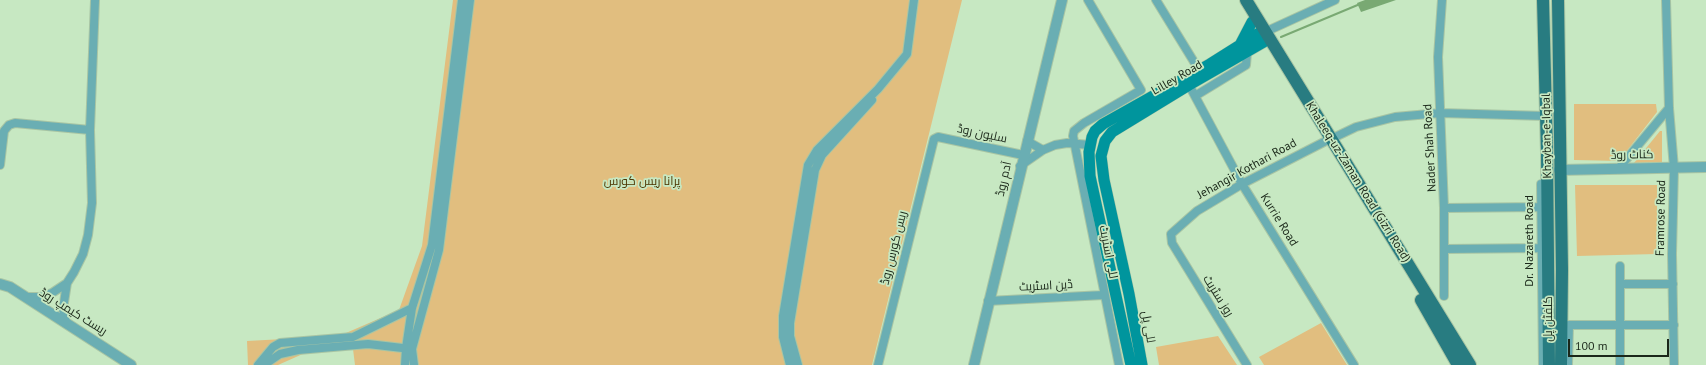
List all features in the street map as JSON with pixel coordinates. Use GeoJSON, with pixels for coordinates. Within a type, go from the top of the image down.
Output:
{"type":"FeatureCollection","features":[{"type":"Feature","properties":{"kind":"main road","name":"Khaleeq-uz-Zaman Road (Gizri Road)"},"geometry":{"type":"LineString","coordinates":[[1238,0],[1252,22],[1264,36]]}},
{"type":"Feature","properties":{"kind":"main road","name":"Khaleeq-uz-Zaman Road (Gizri Road)"},"geometry":{"type":"LineString","coordinates":[[1246,0],[1264,36],[1327,140],[1348,170],[1470,365]]}},
{"type":"Feature","properties":{"kind":"main road","name":"Khayban-e-Iqbal"},"geometry":{"type":"LineString","coordinates":[[1543,0],[1548,272]]}},
{"type":"Feature","properties":{"kind":"main road","name":"Khayban-e-Iqbal"},"geometry":{"type":"LineString","coordinates":[[1558,0],[1559,170],[1562,270]]}},
{"type":"Feature","properties":{"kind":"main road"},"geometry":{"type":"LineString","coordinates":[[1244,49],[1252,22]]}},
{"type":"Feature","properties":{"kind":"main road","name":"Lilley Road"},"geometry":{"type":"LineString","coordinates":[[1103,146],[1112,132],[1189,85],[1264,36]]}},
{"type":"Feature","properties":{"kind":"main road","name":"Lilley Road"},"geometry":{"type":"LineString","coordinates":[[1090,145],[1095,131],[1103,124],[1199,70],[1244,49]]}},
{"type":"Feature","properties":{"kind":"main road","name":"للی پل"},"geometry":{"type":"LineString","coordinates":[[1090,145],[1090,176],[1131,365]]}},
{"type":"Feature","properties":{"kind":"main road","name":"للی پل"},"geometry":{"type":"LineString","coordinates":[[1103,146],[1101,162],[1104,180],[1129,294],[1142,365]]}},
{"type":"Feature","properties":{"kind":"main road","name":"Khaleeq-uz-Zaman Road (Gizri Road)"},"geometry":{"type":"LineString","coordinates":[[1348,170],[1458,365]]}},
{"type":"Feature","properties":{"kind":"main road"},"geometry":{"type":"LineString","coordinates":[[1560,203],[1567,234],[1569,270],[1569,325]]}},
{"type":"Feature","properties":{"kind":"main road","name":"کلفٹن پل"},"geometry":{"type":"LineString","coordinates":[[1561,365],[1562,270]]}},
{"type":"Feature","properties":{"kind":"main road","name":"کلفٹن پل"},"geometry":{"type":"LineString","coordinates":[[1548,272],[1549,365]]}},
{"type":"Feature","properties":{"kind":"street"},"geometry":{"type":"LineString","coordinates":[[66,322],[63,309],[67,283],[83,254],[91,220],[90,130],[95,0]]}},
{"type":"Feature","properties":{"kind":"street"},"geometry":{"type":"LineString","coordinates":[[414,365],[409,349],[412,308],[432,245],[462,0]]}},
{"type":"Feature","properties":{"kind":"street"},"geometry":{"type":"LineString","coordinates":[[405,365],[439,250],[470,0]]}},
{"type":"Feature","properties":{"kind":"street"},"geometry":{"type":"LineString","coordinates":[[790,365],[783,338],[783,316],[808,164],[817,150],[878,89],[907,54],[914,0]]}},
{"type":"Feature","properties":{"kind":"street","name":"آدم روڈ"},"geometry":{"type":"LineString","coordinates":[[974,365],[1020,166],[1062,0]]}},
{"type":"Feature","properties":{"kind":"street"},"geometry":{"type":"LineString","coordinates":[[1074,144],[1074,131],[1077,128],[1141,90],[1088,0]]}},
{"type":"Feature","properties":{"kind":"street"},"geometry":{"type":"LineString","coordinates":[[1156,0],[1199,70]]}},
{"type":"Feature","properties":{"kind":"street","name":"Lilley Road"},"geometry":{"type":"LineString","coordinates":[[1264,36],[1335,0]]}},
{"type":"Feature","properties":{"kind":"street","name":"Nader Shah Road"},"geometry":{"type":"LineString","coordinates":[[1442,0],[1438,57],[1444,208],[1444,296]]}},
{"type":"Feature","properties":{"kind":"street","name":"Framrose Road"},"geometry":{"type":"LineString","coordinates":[[1666,0],[1669,108],[1674,168],[1674,365]]}},
{"type":"Feature","properties":{"kind":"street"},"geometry":{"type":"LineString","coordinates":[[1195,96],[1246,66],[1244,49]]}},
{"type":"Feature","properties":{"kind":"street","name":"Kurrie Road"},"geometry":{"type":"LineString","coordinates":[[1189,85],[1242,184],[1354,365]]}},
{"type":"Feature","properties":{"kind":"street"},"geometry":{"type":"LineString","coordinates":[[798,365],[790,336],[790,323],[814,170],[822,155],[871,102],[878,89]]}},
{"type":"Feature","properties":{"kind":"street"},"geometry":{"type":"LineString","coordinates":[[1619,168],[1669,108]]}},
{"type":"Feature","properties":{"kind":"street","name":"Jehangir Kothari Road"},"geometry":{"type":"LineString","coordinates":[[1170,239],[1171,234],[1183,222],[1242,184],[1327,140],[1356,128],[1395,117],[1440,114],[1544,116]]}},
{"type":"Feature","properties":{"kind":"street","name":"Dr. Nazareth Road"},"geometry":{"type":"LineString","coordinates":[[1542,365],[1542,207],[1544,116]]}},
{"type":"Feature","properties":{"kind":"street"},"geometry":{"type":"LineString","coordinates":[[0,165],[4,131],[9,125],[15,123],[90,130]]}},
{"type":"Feature","properties":{"kind":"street","name":"سلیون روڈ"},"geometry":{"type":"LineString","coordinates":[[935,137],[1023,155]]}},
{"type":"Feature","properties":{"kind":"street","name":"ریس کورس روڈ"},"geometry":{"type":"LineString","coordinates":[[878,365],[917,201],[935,137]]}},
{"type":"Feature","properties":{"kind":"street"},"geometry":{"type":"LineString","coordinates":[[1027,141],[1043,150]]}},
{"type":"Feature","properties":{"kind":"street"},"geometry":{"type":"LineString","coordinates":[[1020,166],[1043,150],[1062,143],[1090,145]]}},
{"type":"Feature","properties":{"kind":"street","name":"للی اسٹریٹ"},"geometry":{"type":"LineString","coordinates":[[1074,144],[1119,365]]}},
{"type":"Feature","properties":{"kind":"street","name":"کناٹ روڈ"},"geometry":{"type":"LineString","coordinates":[[1559,170],[1706,167]]}},
{"type":"Feature","properties":{"kind":"street"},"geometry":{"type":"LineString","coordinates":[[1444,208],[1542,207]]}},
{"type":"Feature","properties":{"kind":"street","name":"روز سٹریٹ"},"geometry":{"type":"LineString","coordinates":[[1170,239],[1247,365]]}},
{"type":"Feature","properties":{"kind":"street"},"geometry":{"type":"LineString","coordinates":[[1444,249],[1542,248]]}},
{"type":"Feature","properties":{"kind":"street"},"geometry":{"type":"LineString","coordinates":[[1620,266],[1620,365]]}},
{"type":"Feature","properties":{"kind":"street"},"geometry":{"type":"LineString","coordinates":[[26,297],[40,297],[52,293],[67,283]]}},
{"type":"Feature","properties":{"kind":"street","name":"ریسٹ کیمپ روڈ"},"geometry":{"type":"LineString","coordinates":[[0,284],[10,287],[131,365]]}},
{"type":"Feature","properties":{"kind":"street"},"geometry":{"type":"LineString","coordinates":[[1620,284],[1673,284]]}},
{"type":"Feature","properties":{"kind":"street","name":"ڈین اسٹریٹ"},"geometry":{"type":"LineString","coordinates":[[988,301],[1104,295]]}},
{"type":"Feature","properties":{"kind":"street"},"geometry":{"type":"LineString","coordinates":[[258,365],[269,352],[280,343],[353,337],[412,308]]}},
{"type":"Feature","properties":{"kind":"street"},"geometry":{"type":"LineString","coordinates":[[1568,365],[1569,325],[1674,325]]}},
{"type":"Feature","properties":{"kind":"street"},"geometry":{"type":"LineString","coordinates":[[264,365],[280,354],[298,350],[368,344],[409,349]]}},
{"type":"Feature","properties":{"kind":"green space","name":"پرانا ریس کورس"},"geometry":{"type":"Polygon","coordinates":[[[453,0],[962,0],[872,365],[355,365],[353,349],[305,353],[278,365],[248,365],[247,341],[339,336],[399,310],[422,246],[453,0]]]}},
{"type":"Feature","properties":{"kind":"green space"},"geometry":{"type":"Polygon","coordinates":[[[1574,104],[1656,104],[1657,112],[1619,161],[1574,160],[1574,104]]]}},
{"type":"Feature","properties":{"kind":"green space"},"geometry":{"type":"Polygon","coordinates":[[[1660,131],[1662,131],[1662,162],[1634,163],[1660,131]]]}},
{"type":"Feature","properties":{"kind":"green space"},"geometry":{"type":"Polygon","coordinates":[[[1575,185],[1657,185],[1657,254],[1577,256],[1575,185]]]}},
{"type":"Feature","properties":{"kind":"green space"},"geometry":{"type":"Polygon","coordinates":[[[1321,323],[1347,365],[1264,365],[1259,357],[1321,323]]]}},
{"type":"Feature","properties":{"kind":"green space"},"geometry":{"type":"Polygon","coordinates":[[[1218,336],[1237,365],[1159,365],[1156,347],[1218,336]]]}},
{"type":"Feature","properties":{"kind":"shaded area"},"geometry":{"type":"Polygon","coordinates":[[[1365,0],[1396,0],[1361,12],[1357,3],[1365,0]]]}},
{"type":"Feature","properties":{"kind":"waterway"},"geometry":{"type":"LineString","coordinates":[[1281,37],[1360,4]]}}]}
